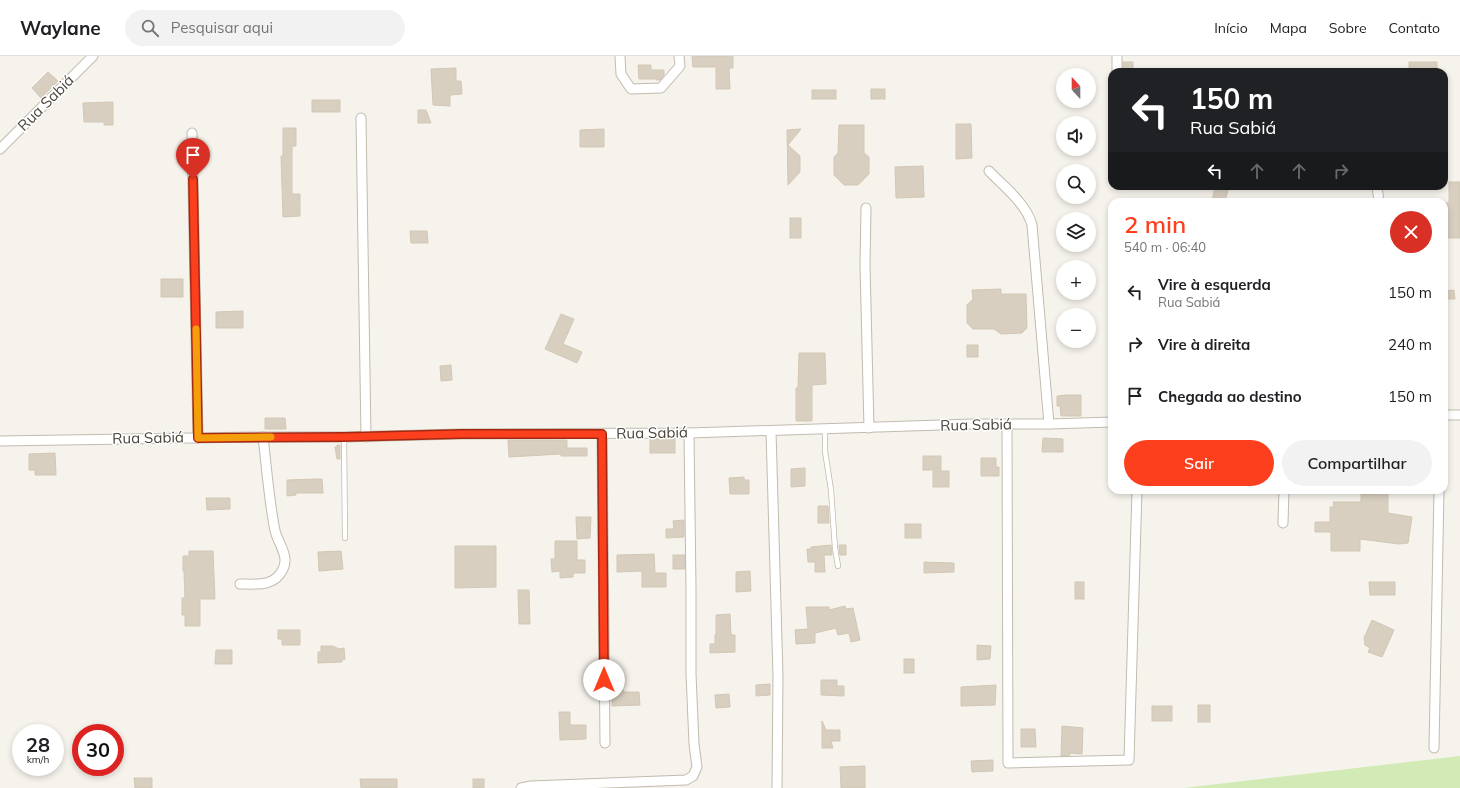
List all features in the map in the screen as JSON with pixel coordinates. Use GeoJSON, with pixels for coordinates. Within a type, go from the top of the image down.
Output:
{"type":"FeatureCollection","features":[{"type":"Feature","properties":{"kind":"street","name":"Rua Sabiá"},"geometry":{"type":"LineString","coordinates":[[0,149],[93,56]]}},
{"type":"Feature","properties":{"kind":"street"},"geometry":{"type":"LineString","coordinates":[[620,56],[621,74],[631,89],[660,88],[680,66],[679,56]]}},
{"type":"Feature","properties":{"kind":"street"},"geometry":{"type":"LineString","coordinates":[[1117,56],[1117,68]]}},
{"type":"Feature","properties":{"kind":"street"},"geometry":{"type":"LineString","coordinates":[[361,118],[366,437]]}},
{"type":"Feature","properties":{"kind":"street"},"geometry":{"type":"LineString","coordinates":[[192,133],[198,438]]}},
{"type":"Feature","properties":{"kind":"street"},"geometry":{"type":"LineString","coordinates":[[989,171],[1023,206],[1029,215],[1032,225],[1048,424]]}},
{"type":"Feature","properties":{"kind":"street"},"geometry":{"type":"LineString","coordinates":[[866,208],[865,265],[870,428]]}},
{"type":"Feature","properties":{"kind":"street"},"geometry":{"type":"LineString","coordinates":[[1448,415],[1460,415]]}},
{"type":"Feature","properties":{"kind":"street","name":"Rua Sabiá"},"geometry":{"type":"LineString","coordinates":[[0,441],[366,437],[460,434],[689,433],[972,424],[1108,422]]}},
{"type":"Feature","properties":{"kind":"street"},"geometry":{"type":"LineString","coordinates":[[1006,424],[1008,763],[1129,760],[1137,494]]}},
{"type":"Feature","properties":{"kind":"street"},"geometry":{"type":"LineString","coordinates":[[771,431],[778,676],[777,788]]}},
{"type":"Feature","properties":{"kind":"street"},"geometry":{"type":"LineString","coordinates":[[521,788],[531,786],[686,780],[693,776],[695,772],[697,767],[694,744],[691,674],[692,588],[689,433]]}},
{"type":"Feature","properties":{"kind":"street"},"geometry":{"type":"LineString","coordinates":[[602,434],[605,743]]}},
{"type":"Feature","properties":{"kind":"street"},"geometry":{"type":"LineString","coordinates":[[240,584],[272,582],[283,571],[285,563],[283,549],[275,528],[270,502],[263,437]]}},
{"type":"Feature","properties":{"kind":"street"},"geometry":{"type":"LineString","coordinates":[[1283,523],[1284,494]]}},
{"type":"Feature","properties":{"kind":"street"},"geometry":{"type":"LineString","coordinates":[[1434,748],[1439,494]]}},
{"type":"Feature","properties":{"kind":"lane"},"geometry":{"type":"LineString","coordinates":[[825,429],[825,451],[831,490],[835,548],[838,566]]}},
{"type":"Feature","properties":{"kind":"lane"},"geometry":{"type":"LineString","coordinates":[[344,437],[345,538]]}},
{"type":"Feature","properties":{"kind":"green space"},"geometry":{"type":"Polygon","coordinates":[[[1460,756],[1460,788],[1183,788],[1460,756]]]}},
{"type":"Feature","properties":{"kind":"building"},"geometry":{"type":"Polygon","coordinates":[[[692,56],[733,56],[733,68],[729,68],[730,89],[716,89],[716,67],[693,67],[692,56]]]}},
{"type":"Feature","properties":{"kind":"building"},"geometry":{"type":"Polygon","coordinates":[[[1123,62],[1133,62],[1133,68],[1123,68],[1123,62]]]}},
{"type":"Feature","properties":{"kind":"building"},"geometry":{"type":"Polygon","coordinates":[[[1409,62],[1437,62],[1437,68],[1409,68],[1409,62]]]}},
{"type":"Feature","properties":{"kind":"building"},"geometry":{"type":"Polygon","coordinates":[[[638,65],[651,65],[651,70],[664,70],[664,75],[660,80],[639,79],[638,65]]]}},
{"type":"Feature","properties":{"kind":"building"},"geometry":{"type":"Polygon","coordinates":[[[456,68],[456,81],[461,81],[462,94],[450,95],[450,106],[433,105],[431,69],[456,68]]]}},
{"type":"Feature","properties":{"kind":"building"},"geometry":{"type":"Polygon","coordinates":[[[48,72],[58,81],[41,98],[32,88],[48,72]]]}},
{"type":"Feature","properties":{"kind":"building"},"geometry":{"type":"Polygon","coordinates":[[[871,89],[885,89],[885,99],[871,99],[871,89]]]}},
{"type":"Feature","properties":{"kind":"building"},"geometry":{"type":"Polygon","coordinates":[[[812,90],[836,90],[836,99],[812,99],[812,90]]]}},
{"type":"Feature","properties":{"kind":"building"},"geometry":{"type":"Polygon","coordinates":[[[312,100],[340,100],[340,112],[312,112],[312,100]]]}},
{"type":"Feature","properties":{"kind":"building"},"geometry":{"type":"Polygon","coordinates":[[[113,102],[113,125],[104,125],[104,122],[84,122],[83,103],[113,102]]]}},
{"type":"Feature","properties":{"kind":"building"},"geometry":{"type":"Polygon","coordinates":[[[418,110],[426,110],[431,123],[418,123],[418,110]]]}},
{"type":"Feature","properties":{"kind":"building"},"geometry":{"type":"Polygon","coordinates":[[[956,124],[971,124],[972,158],[956,159],[956,124]]]}},
{"type":"Feature","properties":{"kind":"building"},"geometry":{"type":"Polygon","coordinates":[[[839,125],[864,125],[864,153],[869,157],[869,174],[858,185],[844,185],[834,175],[834,157],[838,153],[839,125]]]}},
{"type":"Feature","properties":{"kind":"building"},"geometry":{"type":"Polygon","coordinates":[[[283,128],[296,128],[296,146],[292,146],[292,194],[300,194],[300,216],[283,217],[281,156],[283,156],[283,128]]]}},
{"type":"Feature","properties":{"kind":"building"},"geometry":{"type":"Polygon","coordinates":[[[604,129],[604,147],[580,147],[580,130],[604,129]]]}},
{"type":"Feature","properties":{"kind":"building"},"geometry":{"type":"Polygon","coordinates":[[[801,129],[788,145],[800,156],[800,172],[788,185],[787,130],[801,129]]]}},
{"type":"Feature","properties":{"kind":"building"},"geometry":{"type":"Polygon","coordinates":[[[923,166],[924,197],[896,198],[895,167],[923,166]]]}},
{"type":"Feature","properties":{"kind":"building"},"geometry":{"type":"Polygon","coordinates":[[[1449,182],[1460,182],[1460,238],[1448,238],[1449,182]]]}},
{"type":"Feature","properties":{"kind":"building"},"geometry":{"type":"Polygon","coordinates":[[[1214,190],[1228,190],[1226,198],[1213,198],[1214,190]]]}},
{"type":"Feature","properties":{"kind":"building"},"geometry":{"type":"Polygon","coordinates":[[[790,218],[801,218],[801,238],[790,238],[790,218]]]}},
{"type":"Feature","properties":{"kind":"building"},"geometry":{"type":"Polygon","coordinates":[[[410,231],[427,231],[428,243],[411,243],[410,231]]]}},
{"type":"Feature","properties":{"kind":"building"},"geometry":{"type":"Polygon","coordinates":[[[161,279],[183,279],[183,297],[161,297],[161,279]]]}},
{"type":"Feature","properties":{"kind":"building"},"geometry":{"type":"Polygon","coordinates":[[[1001,289],[1001,294],[1026,294],[1027,328],[1022,333],[1001,334],[994,329],[973,329],[967,323],[967,305],[973,299],[972,290],[1001,289]]]}},
{"type":"Feature","properties":{"kind":"building"},"geometry":{"type":"Polygon","coordinates":[[[1454,290],[1455,299],[1448,299],[1448,291],[1454,290]]]}},
{"type":"Feature","properties":{"kind":"building"},"geometry":{"type":"Polygon","coordinates":[[[243,311],[243,328],[216,328],[216,312],[243,311]]]}},
{"type":"Feature","properties":{"kind":"building"},"geometry":{"type":"Polygon","coordinates":[[[561,314],[574,319],[563,344],[582,352],[577,363],[545,349],[561,314]]]}},
{"type":"Feature","properties":{"kind":"building"},"geometry":{"type":"Polygon","coordinates":[[[967,345],[978,345],[978,357],[967,357],[967,345]]]}},
{"type":"Feature","properties":{"kind":"building"},"geometry":{"type":"Polygon","coordinates":[[[799,353],[825,353],[826,384],[812,385],[812,421],[796,421],[796,388],[798,388],[799,353]]]}},
{"type":"Feature","properties":{"kind":"building"},"geometry":{"type":"Polygon","coordinates":[[[451,365],[452,380],[441,381],[440,366],[451,365]]]}},
{"type":"Feature","properties":{"kind":"building"},"geometry":{"type":"Polygon","coordinates":[[[1081,395],[1081,416],[1061,416],[1060,406],[1057,406],[1057,396],[1081,395]]]}},
{"type":"Feature","properties":{"kind":"building"},"geometry":{"type":"Polygon","coordinates":[[[265,418],[285,418],[286,429],[265,429],[265,418]]]}},
{"type":"Feature","properties":{"kind":"building"},"geometry":{"type":"Polygon","coordinates":[[[1043,438],[1063,439],[1063,452],[1042,452],[1043,438]]]}},
{"type":"Feature","properties":{"kind":"building"},"geometry":{"type":"Polygon","coordinates":[[[650,439],[675,439],[675,453],[650,453],[650,439]]]}},
{"type":"Feature","properties":{"kind":"building"},"geometry":{"type":"Polygon","coordinates":[[[508,440],[567,440],[567,448],[587,448],[587,456],[561,456],[561,454],[509,457],[508,440]]]}},
{"type":"Feature","properties":{"kind":"building"},"geometry":{"type":"Polygon","coordinates":[[[337,445],[340,445],[340,459],[337,459],[335,447],[337,447],[337,445]]]}},
{"type":"Feature","properties":{"kind":"building"},"geometry":{"type":"Polygon","coordinates":[[[55,453],[56,475],[35,475],[35,470],[29,470],[29,454],[55,453]]]}},
{"type":"Feature","properties":{"kind":"building"},"geometry":{"type":"Polygon","coordinates":[[[923,456],[941,456],[941,470],[923,470],[923,456]]]}},
{"type":"Feature","properties":{"kind":"building"},"geometry":{"type":"Polygon","coordinates":[[[981,458],[996,458],[996,467],[999,467],[999,476],[981,476],[981,458]]]}},
{"type":"Feature","properties":{"kind":"building"},"geometry":{"type":"Polygon","coordinates":[[[805,468],[805,486],[791,487],[791,469],[805,468]]]}},
{"type":"Feature","properties":{"kind":"building"},"geometry":{"type":"Polygon","coordinates":[[[933,471],[949,471],[949,487],[933,487],[933,471]]]}},
{"type":"Feature","properties":{"kind":"building"},"geometry":{"type":"Polygon","coordinates":[[[744,477],[744,480],[749,480],[749,494],[730,494],[729,478],[744,477]]]}},
{"type":"Feature","properties":{"kind":"building"},"geometry":{"type":"Polygon","coordinates":[[[322,479],[323,493],[296,493],[296,495],[287,496],[287,480],[322,479]]]}},
{"type":"Feature","properties":{"kind":"building"},"geometry":{"type":"Polygon","coordinates":[[[1361,494],[1388,494],[1388,513],[1412,517],[1408,543],[1399,544],[1360,539],[1360,551],[1331,551],[1331,532],[1315,532],[1315,522],[1330,522],[1330,507],[1334,507],[1333,502],[1361,502],[1361,494]]]}},
{"type":"Feature","properties":{"kind":"building"},"geometry":{"type":"Polygon","coordinates":[[[206,498],[230,498],[230,509],[207,510],[206,498]]]}},
{"type":"Feature","properties":{"kind":"building"},"geometry":{"type":"Polygon","coordinates":[[[818,506],[828,506],[829,523],[818,523],[818,506]]]}},
{"type":"Feature","properties":{"kind":"building"},"geometry":{"type":"Polygon","coordinates":[[[576,517],[591,517],[590,538],[577,539],[576,517]]]}},
{"type":"Feature","properties":{"kind":"building"},"geometry":{"type":"Polygon","coordinates":[[[684,520],[684,537],[666,538],[666,529],[674,529],[673,521],[684,520]]]}},
{"type":"Feature","properties":{"kind":"building"},"geometry":{"type":"Polygon","coordinates":[[[905,524],[921,524],[921,538],[905,538],[905,524]]]}},
{"type":"Feature","properties":{"kind":"building"},"geometry":{"type":"Polygon","coordinates":[[[555,541],[577,541],[577,560],[585,560],[585,573],[573,573],[573,577],[560,578],[560,571],[552,572],[551,559],[555,559],[555,541]]]}},
{"type":"Feature","properties":{"kind":"building"},"geometry":{"type":"Polygon","coordinates":[[[831,545],[832,555],[824,555],[825,572],[815,572],[815,562],[808,562],[807,549],[811,549],[811,547],[831,545]]]}},
{"type":"Feature","properties":{"kind":"building"},"geometry":{"type":"Polygon","coordinates":[[[839,545],[846,545],[846,555],[840,555],[839,545]]]}},
{"type":"Feature","properties":{"kind":"building"},"geometry":{"type":"Polygon","coordinates":[[[455,546],[496,546],[496,587],[455,588],[455,546]]]}},
{"type":"Feature","properties":{"kind":"building"},"geometry":{"type":"Polygon","coordinates":[[[189,551],[213,551],[215,599],[200,599],[200,626],[185,626],[185,615],[182,615],[182,598],[185,598],[183,556],[189,556],[189,551]]]}},
{"type":"Feature","properties":{"kind":"building"},"geometry":{"type":"Polygon","coordinates":[[[341,551],[343,569],[319,571],[318,552],[341,551]]]}},
{"type":"Feature","properties":{"kind":"building"},"geometry":{"type":"Polygon","coordinates":[[[654,554],[655,573],[666,573],[666,587],[642,587],[642,571],[617,572],[617,555],[654,554]]]}},
{"type":"Feature","properties":{"kind":"building"},"geometry":{"type":"Polygon","coordinates":[[[673,555],[685,555],[685,569],[673,569],[673,555]]]}},
{"type":"Feature","properties":{"kind":"building"},"geometry":{"type":"Polygon","coordinates":[[[924,562],[954,563],[954,572],[924,573],[924,562]]]}},
{"type":"Feature","properties":{"kind":"building"},"geometry":{"type":"Polygon","coordinates":[[[750,571],[751,591],[736,592],[736,572],[750,571]]]}},
{"type":"Feature","properties":{"kind":"building"},"geometry":{"type":"Polygon","coordinates":[[[1075,582],[1084,582],[1084,599],[1075,599],[1075,582]]]}},
{"type":"Feature","properties":{"kind":"building"},"geometry":{"type":"Polygon","coordinates":[[[1369,582],[1395,582],[1395,595],[1370,595],[1369,582]]]}},
{"type":"Feature","properties":{"kind":"building"},"geometry":{"type":"Polygon","coordinates":[[[518,590],[529,590],[530,624],[519,624],[518,590]]]}},
{"type":"Feature","properties":{"kind":"building"},"geometry":{"type":"Polygon","coordinates":[[[845,606],[846,609],[853,608],[860,640],[851,642],[849,633],[838,635],[836,628],[815,633],[815,643],[796,644],[795,630],[808,629],[806,607],[829,607],[829,610],[845,606]]]}},
{"type":"Feature","properties":{"kind":"building"},"geometry":{"type":"Polygon","coordinates":[[[730,614],[731,635],[735,635],[735,652],[710,653],[710,644],[715,644],[716,615],[730,614]]]}},
{"type":"Feature","properties":{"kind":"building"},"geometry":{"type":"Polygon","coordinates":[[[1372,620],[1394,630],[1382,657],[1368,652],[1370,648],[1365,645],[1364,638],[1372,620]]]}},
{"type":"Feature","properties":{"kind":"building"},"geometry":{"type":"Polygon","coordinates":[[[278,630],[300,630],[300,645],[282,645],[282,639],[278,639],[278,630]]]}},
{"type":"Feature","properties":{"kind":"building"},"geometry":{"type":"Polygon","coordinates":[[[977,645],[991,646],[990,659],[977,660],[977,645]]]}},
{"type":"Feature","properties":{"kind":"building"},"geometry":{"type":"Polygon","coordinates":[[[321,646],[333,646],[339,649],[344,648],[345,659],[342,660],[342,662],[318,663],[318,652],[321,652],[321,646]]]}},
{"type":"Feature","properties":{"kind":"building"},"geometry":{"type":"Polygon","coordinates":[[[216,650],[232,650],[232,664],[215,664],[216,650]]]}},
{"type":"Feature","properties":{"kind":"building"},"geometry":{"type":"Polygon","coordinates":[[[904,659],[914,659],[914,673],[904,673],[904,659]]]}},
{"type":"Feature","properties":{"kind":"building"},"geometry":{"type":"Polygon","coordinates":[[[821,680],[837,680],[837,686],[844,686],[844,696],[821,695],[821,680]]]}},
{"type":"Feature","properties":{"kind":"building"},"geometry":{"type":"Polygon","coordinates":[[[770,684],[770,695],[756,696],[756,685],[770,684]]]}},
{"type":"Feature","properties":{"kind":"building"},"geometry":{"type":"Polygon","coordinates":[[[996,685],[995,705],[961,706],[961,687],[996,685]]]}},
{"type":"Feature","properties":{"kind":"building"},"geometry":{"type":"Polygon","coordinates":[[[612,689],[622,689],[624,692],[639,692],[640,705],[612,706],[612,689]]]}},
{"type":"Feature","properties":{"kind":"building"},"geometry":{"type":"Polygon","coordinates":[[[729,694],[730,707],[716,708],[715,695],[729,694]]]}},
{"type":"Feature","properties":{"kind":"building"},"geometry":{"type":"Polygon","coordinates":[[[1198,705],[1210,705],[1210,722],[1198,722],[1198,705]]]}},
{"type":"Feature","properties":{"kind":"building"},"geometry":{"type":"Polygon","coordinates":[[[1152,706],[1172,706],[1172,721],[1152,721],[1152,706]]]}},
{"type":"Feature","properties":{"kind":"building"},"geometry":{"type":"Polygon","coordinates":[[[559,712],[570,712],[570,725],[586,725],[586,739],[560,740],[559,712]]]}},
{"type":"Feature","properties":{"kind":"building"},"geometry":{"type":"Polygon","coordinates":[[[822,721],[826,730],[840,730],[840,741],[831,741],[833,748],[822,748],[822,721]]]}},
{"type":"Feature","properties":{"kind":"building"},"geometry":{"type":"Polygon","coordinates":[[[1062,726],[1083,728],[1082,754],[1070,753],[1070,755],[1061,756],[1062,726]]]}},
{"type":"Feature","properties":{"kind":"building"},"geometry":{"type":"Polygon","coordinates":[[[1021,729],[1035,729],[1036,747],[1021,747],[1021,729]]]}},
{"type":"Feature","properties":{"kind":"building"},"geometry":{"type":"Polygon","coordinates":[[[993,760],[993,771],[972,772],[971,761],[993,760]]]}},
{"type":"Feature","properties":{"kind":"building"},"geometry":{"type":"Polygon","coordinates":[[[865,766],[865,788],[841,788],[840,767],[865,766]]]}},
{"type":"Feature","properties":{"kind":"building"},"geometry":{"type":"Polygon","coordinates":[[[134,778],[152,778],[152,788],[135,788],[134,778]]]}},
{"type":"Feature","properties":{"kind":"building"},"geometry":{"type":"Polygon","coordinates":[[[360,779],[397,779],[397,788],[361,788],[360,779]]]}},
{"type":"Feature","properties":{"kind":"building"},"geometry":{"type":"Polygon","coordinates":[[[473,779],[484,779],[484,788],[473,788],[473,779]]]}},
{"type":"Feature","properties":{"kind":"slow traffic"},"geometry":{"type":"LineString","coordinates":[[196,329],[198,438],[271,437]]}},
{"type":"Feature","properties":{"kind":"route"},"geometry":{"type":"LineString","coordinates":[[193,179],[198,438],[344,437],[460,434],[602,434],[604,680]]}}]}
